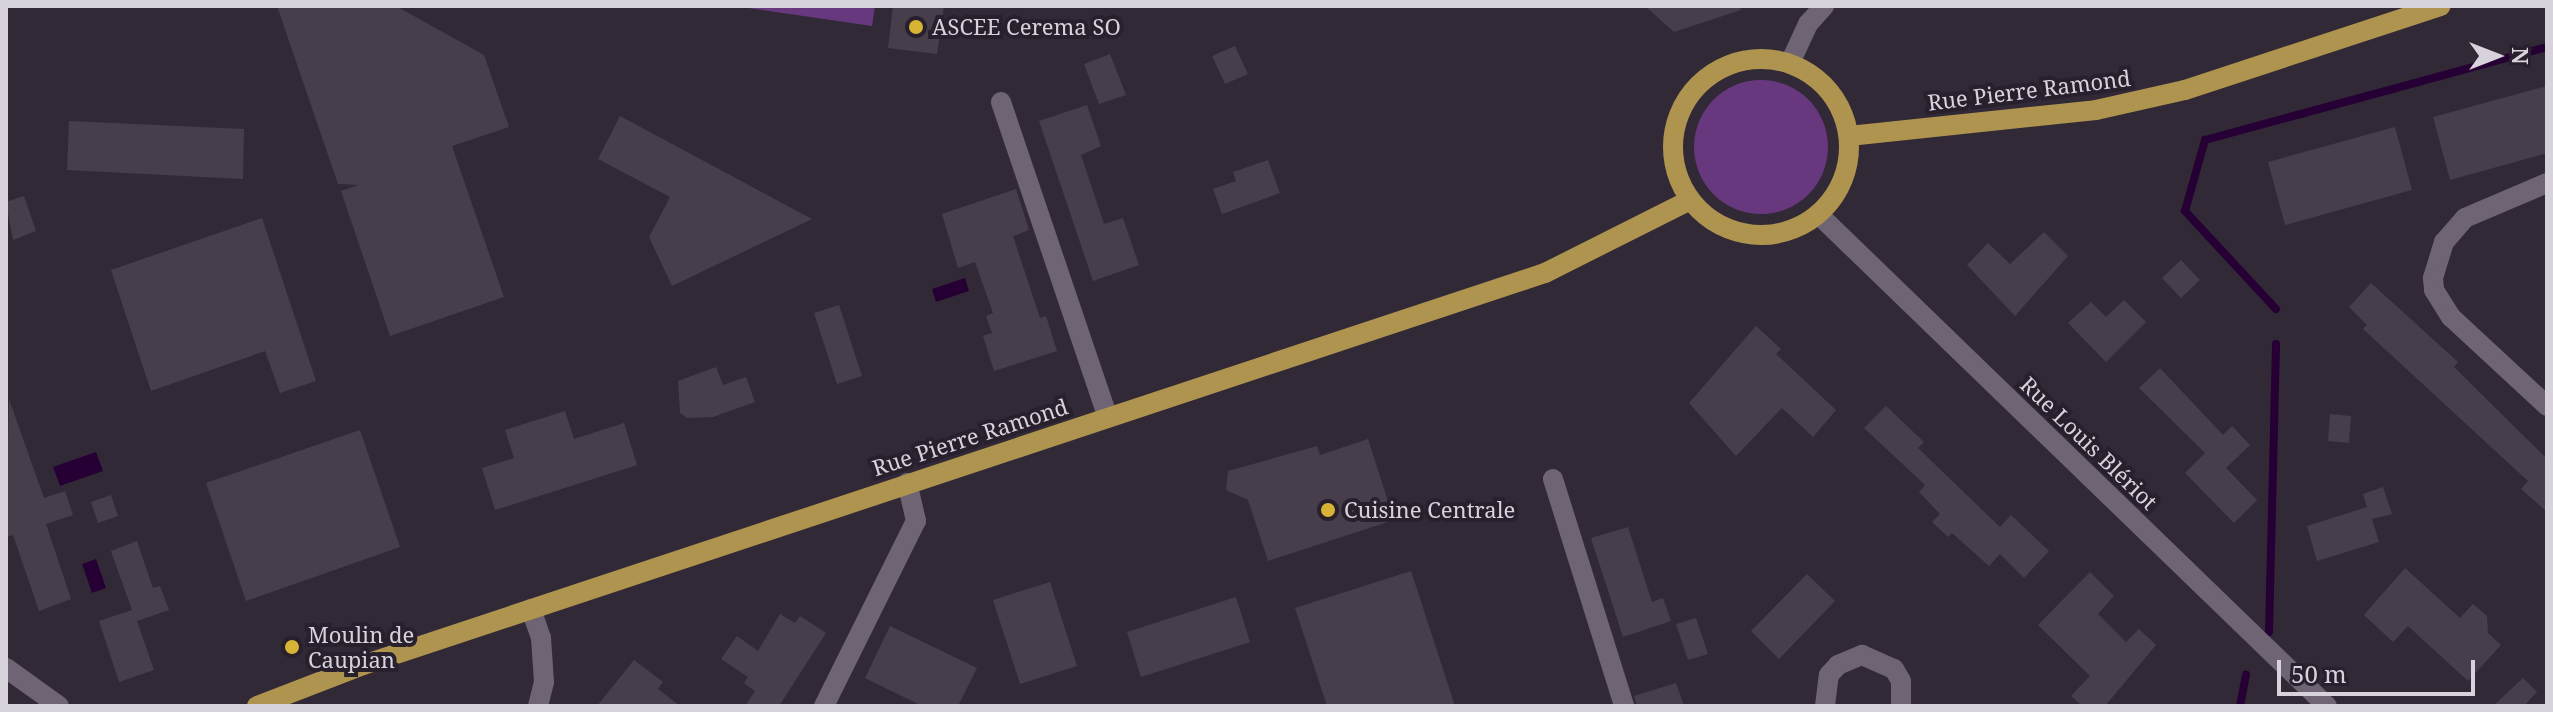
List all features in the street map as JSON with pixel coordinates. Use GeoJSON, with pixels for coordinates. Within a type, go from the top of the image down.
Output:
{"type":"FeatureCollection","features":[{"type":"Feature","properties":{"kind":"main road","name":"Rue Pierre Ramond"},"geometry":{"type":"LineString","coordinates":[[1849,136],[2096,110],[2185,90],[2441,6]]}},
{"type":"Feature","properties":{"kind":"main road"},"geometry":{"type":"LineString","coordinates":[[1760,58],[1790,63],[1830,91],[1849,136],[1847,165],[1837,192],[1818,214],[1793,229],[1766,236],[1737,232],[1711,220],[1690,200],[1673,152],[1684,103],[1704,80],[1730,64],[1760,58]]}},
{"type":"Feature","properties":{"kind":"main road","name":"Rue Pierre Ramond"},"geometry":{"type":"LineString","coordinates":[[257,706],[326,677],[1545,273],[1690,200]]}},
{"type":"Feature","properties":{"kind":"street"},"geometry":{"type":"LineString","coordinates":[[1790,63],[1808,24],[1824,6]]}},
{"type":"Feature","properties":{"kind":"street"},"geometry":{"type":"LineString","coordinates":[[1001,102],[1107,416]]}},
{"type":"Feature","properties":{"kind":"street"},"geometry":{"type":"LineString","coordinates":[[2547,183],[2465,218],[2444,242],[2433,278],[2434,290],[2451,317],[2547,406]]}},
{"type":"Feature","properties":{"kind":"street","name":"Rue Louis Blériot"},"geometry":{"type":"LineString","coordinates":[[1818,214],[2327,706]]}},
{"type":"Feature","properties":{"kind":"street"},"geometry":{"type":"LineString","coordinates":[[1553,479],[1624,706]]}},
{"type":"Feature","properties":{"kind":"street"},"geometry":{"type":"LineString","coordinates":[[824,706],[916,521],[907,483]]}},
{"type":"Feature","properties":{"kind":"street"},"geometry":{"type":"LineString","coordinates":[[531,609],[541,638],[544,682],[538,706]]}},
{"type":"Feature","properties":{"kind":"street"},"geometry":{"type":"LineString","coordinates":[[1825,706],[1829,675],[1838,665],[1862,655],[1894,669],[1901,681],[1901,706]]}},
{"type":"Feature","properties":{"kind":"street"},"geometry":{"type":"LineString","coordinates":[[6,668],[59,706]]}},
{"type":"Feature","properties":{"kind":"shaded area"},"geometry":{"type":"Polygon","coordinates":[[[735,6],[875,6],[872,26],[735,6]]]}},
{"type":"Feature","properties":{"kind":"shaded area"},"geometry":{"type":"Polygon","coordinates":[[[1761,80],[1787,85],[1809,99],[1823,121],[1828,147],[1823,173],[1809,195],[1787,209],[1761,214],[1735,209],[1713,195],[1699,173],[1694,147],[1699,121],[1713,99],[1735,85],[1761,80]]]}},
{"type":"Feature","properties":{"kind":"shaded area"},"geometry":{"type":"Polygon","coordinates":[[[965,278],[969,291],[936,302],[932,289],[965,278]]]}},
{"type":"Feature","properties":{"kind":"shaded area"},"geometry":{"type":"Polygon","coordinates":[[[96,452],[103,471],[60,486],[53,467],[96,452]]]}},
{"type":"Feature","properties":{"kind":"shaded area"},"geometry":{"type":"Polygon","coordinates":[[[96,559],[106,588],[92,593],[82,564],[96,559]]]}},
{"type":"Feature","properties":{"kind":"building"},"geometry":{"type":"Polygon","coordinates":[[[277,6],[396,6],[484,55],[509,127],[452,146],[504,297],[390,336],[341,191],[359,185],[338,184],[277,6]]]}},
{"type":"Feature","properties":{"kind":"building","name":"ASCEE Cerema SO"},"geometry":{"type":"Polygon","coordinates":[[[893,6],[944,6],[937,54],[888,48],[893,6]]]}},
{"type":"Feature","properties":{"kind":"building"},"geometry":{"type":"Polygon","coordinates":[[[1645,6],[1740,6],[1741,10],[1674,32],[1645,6]]]}},
{"type":"Feature","properties":{"kind":"building"},"geometry":{"type":"Polygon","coordinates":[[[1235,46],[1248,74],[1225,84],[1212,56],[1235,46]]]}},
{"type":"Feature","properties":{"kind":"building"},"geometry":{"type":"Polygon","coordinates":[[[1110,54],[1126,95],[1099,104],[1084,64],[1110,54]]]}},
{"type":"Feature","properties":{"kind":"building"},"geometry":{"type":"Polygon","coordinates":[[[2547,86],[2547,153],[2450,180],[2433,117],[2547,86]]]}},
{"type":"Feature","properties":{"kind":"building"},"geometry":{"type":"Polygon","coordinates":[[[1087,105],[1101,146],[1081,155],[1104,224],[1123,218],[1139,265],[1093,281],[1039,121],[1087,105]]]}},
{"type":"Feature","properties":{"kind":"building"},"geometry":{"type":"Polygon","coordinates":[[[620,116],[812,219],[672,286],[649,237],[670,197],[598,159],[620,116]]]}},
{"type":"Feature","properties":{"kind":"building"},"geometry":{"type":"Polygon","coordinates":[[[69,121],[244,129],[243,179],[67,170],[69,121]]]}},
{"type":"Feature","properties":{"kind":"building"},"geometry":{"type":"Polygon","coordinates":[[[2395,127],[2412,190],[2285,225],[2268,162],[2395,127]]]}},
{"type":"Feature","properties":{"kind":"building"},"geometry":{"type":"Polygon","coordinates":[[[1268,160],[1280,193],[1222,214],[1213,189],[1236,181],[1233,172],[1268,160]]]}},
{"type":"Feature","properties":{"kind":"building"},"geometry":{"type":"Polygon","coordinates":[[[1016,189],[1029,230],[1013,236],[1040,318],[1046,316],[1057,351],[994,371],[983,336],[992,333],[986,316],[993,313],[975,262],[958,268],[942,214],[1016,189]]]}},
{"type":"Feature","properties":{"kind":"building"},"geometry":{"type":"Polygon","coordinates":[[[24,196],[36,231],[13,240],[6,202],[24,196]]]}},
{"type":"Feature","properties":{"kind":"building"},"geometry":{"type":"Polygon","coordinates":[[[262,218],[316,381],[280,393],[265,351],[151,391],[111,270],[262,218]]]}},
{"type":"Feature","properties":{"kind":"building"},"geometry":{"type":"Polygon","coordinates":[[[2044,232],[2068,256],[2015,316],[1967,265],[1988,243],[2010,264],[2044,232]]]}},
{"type":"Feature","properties":{"kind":"building"},"geometry":{"type":"Polygon","coordinates":[[[2181,260],[2200,280],[2181,298],[2162,278],[2181,260]]]}},
{"type":"Feature","properties":{"kind":"building"},"geometry":{"type":"Polygon","coordinates":[[[2371,283],[2458,362],[2454,367],[2547,459],[2547,512],[2521,489],[2528,481],[2363,329],[2367,325],[2349,307],[2371,283]]]}},
{"type":"Feature","properties":{"kind":"building"},"geometry":{"type":"Polygon","coordinates":[[[2124,300],[2146,322],[2106,362],[2068,323],[2091,302],[2106,317],[2124,300]]]}},
{"type":"Feature","properties":{"kind":"building"},"geometry":{"type":"Polygon","coordinates":[[[839,305],[862,376],[837,384],[814,313],[839,305]]]}},
{"type":"Feature","properties":{"kind":"building"},"geometry":{"type":"Polygon","coordinates":[[[1756,326],[1781,349],[1776,354],[1836,410],[1813,437],[1782,408],[1736,456],[1689,403],[1756,326]]]}},
{"type":"Feature","properties":{"kind":"building"},"geometry":{"type":"Polygon","coordinates":[[[716,367],[723,385],[746,377],[755,402],[713,417],[687,418],[680,413],[678,381],[716,367]]]}},
{"type":"Feature","properties":{"kind":"building"},"geometry":{"type":"Polygon","coordinates":[[[2160,368],[2223,435],[2232,426],[2250,445],[2226,468],[2257,500],[2234,523],[2185,473],[2205,453],[2139,388],[2160,368]]]}},
{"type":"Feature","properties":{"kind":"building"},"geometry":{"type":"Polygon","coordinates":[[[9,399],[44,498],[65,491],[73,515],[46,524],[71,599],[39,611],[13,535],[6,537],[9,399]]]}},
{"type":"Feature","properties":{"kind":"building"},"geometry":{"type":"Polygon","coordinates":[[[1886,406],[1924,442],[1918,448],[2000,527],[2011,515],[2049,551],[2024,578],[2000,554],[1989,566],[1952,533],[1948,537],[1932,522],[1940,514],[1919,492],[1925,485],[1864,428],[1886,406]]]}},
{"type":"Feature","properties":{"kind":"building"},"geometry":{"type":"Polygon","coordinates":[[[565,411],[574,439],[624,423],[637,465],[495,510],[482,468],[514,458],[505,430],[565,411]]]}},
{"type":"Feature","properties":{"kind":"building"},"geometry":{"type":"Polygon","coordinates":[[[2330,414],[2351,416],[2349,443],[2328,441],[2330,414]]]}},
{"type":"Feature","properties":{"kind":"building"},"geometry":{"type":"Polygon","coordinates":[[[360,430],[400,547],[246,601],[206,483],[360,430]]]}},
{"type":"Feature","properties":{"kind":"building","name":"Cuisine Centrale"},"geometry":{"type":"Polygon","coordinates":[[[1368,439],[1394,520],[1268,561],[1248,500],[1226,490],[1228,471],[1317,446],[1320,455],[1368,439]]]}},
{"type":"Feature","properties":{"kind":"building"},"geometry":{"type":"Polygon","coordinates":[[[2383,487],[2392,514],[2372,519],[2379,542],[2317,561],[2307,526],[2367,507],[2363,494],[2383,487]]]}},
{"type":"Feature","properties":{"kind":"building"},"geometry":{"type":"Polygon","coordinates":[[[111,495],[118,516],[98,523],[91,502],[111,495]]]}},
{"type":"Feature","properties":{"kind":"building"},"geometry":{"type":"Polygon","coordinates":[[[1628,527],[1652,602],[1663,598],[1671,621],[1623,637],[1591,538],[1628,527]]]}},
{"type":"Feature","properties":{"kind":"building"},"geometry":{"type":"Polygon","coordinates":[[[137,541],[153,588],[160,586],[169,610],[137,621],[154,670],[119,682],[99,621],[132,610],[111,551],[137,541]]]}},
{"type":"Feature","properties":{"kind":"building"},"geometry":{"type":"Polygon","coordinates":[[[2405,568],[2460,618],[2473,604],[2487,616],[2488,633],[2501,645],[2468,681],[2408,626],[2393,642],[2364,615],[2405,568]]]}},
{"type":"Feature","properties":{"kind":"building"},"geometry":{"type":"Polygon","coordinates":[[[1411,571],[1455,706],[1327,706],[1295,608],[1411,571]]]}},
{"type":"Feature","properties":{"kind":"building"},"geometry":{"type":"Polygon","coordinates":[[[2090,572],[2114,596],[2098,614],[2126,642],[2139,629],[2156,645],[2105,706],[2082,706],[2071,696],[2090,676],[2038,625],[2090,572]]]}},
{"type":"Feature","properties":{"kind":"building"},"geometry":{"type":"Polygon","coordinates":[[[1807,574],[1835,601],[1779,659],[1751,631],[1807,574]]]}},
{"type":"Feature","properties":{"kind":"building"},"geometry":{"type":"Polygon","coordinates":[[[1050,582],[1077,666],[1020,684],[993,600],[1050,582]]]}},
{"type":"Feature","properties":{"kind":"building"},"geometry":{"type":"Polygon","coordinates":[[[1236,597],[1250,642],[1141,677],[1127,632],[1236,597]]]}},
{"type":"Feature","properties":{"kind":"building"},"geometry":{"type":"Polygon","coordinates":[[[780,614],[795,623],[800,616],[826,633],[779,706],[745,706],[755,691],[744,683],[748,677],[721,659],[737,636],[758,651],[780,614]]]}},
{"type":"Feature","properties":{"kind":"building"},"geometry":{"type":"Polygon","coordinates":[[[1696,618],[1708,654],[1688,660],[1676,624],[1696,618]]]}},
{"type":"Feature","properties":{"kind":"building"},"geometry":{"type":"Polygon","coordinates":[[[890,626],[977,668],[958,706],[922,706],[865,678],[890,626]]]}},
{"type":"Feature","properties":{"kind":"building"},"geometry":{"type":"Polygon","coordinates":[[[634,660],[663,682],[658,689],[680,706],[597,706],[634,660]]]}},
{"type":"Feature","properties":{"kind":"building"},"geometry":{"type":"Polygon","coordinates":[[[2523,678],[2537,692],[2524,706],[2493,706],[2523,678]]]}},
{"type":"Feature","properties":{"kind":"building"},"geometry":{"type":"Polygon","coordinates":[[[1676,683],[1684,706],[1637,706],[1634,696],[1676,683]]]}},
{"type":"Feature","properties":{"kind":"waterway"},"geometry":{"type":"LineString","coordinates":[[2276,309],[2185,211],[2205,140],[2547,47]]}},
{"type":"Feature","properties":{"kind":"waterway"},"geometry":{"type":"LineString","coordinates":[[2269,632],[2276,344]]}},
{"type":"Feature","properties":{"kind":"waterway"},"geometry":{"type":"LineString","coordinates":[[2240,706],[2246,675]]}},
{"type":"Feature","properties":{"kind":"place","name":"ASCEE Cerema SO"},"geometry":{"type":"Point","coordinates":[916,27]}},
{"type":"Feature","properties":{"kind":"place","name":"Cuisine Centrale"},"geometry":{"type":"Point","coordinates":[1328,510]}},
{"type":"Feature","properties":{"kind":"place","name":"Moulin de Caupian"},"geometry":{"type":"Point","coordinates":[292,647]}}]}
